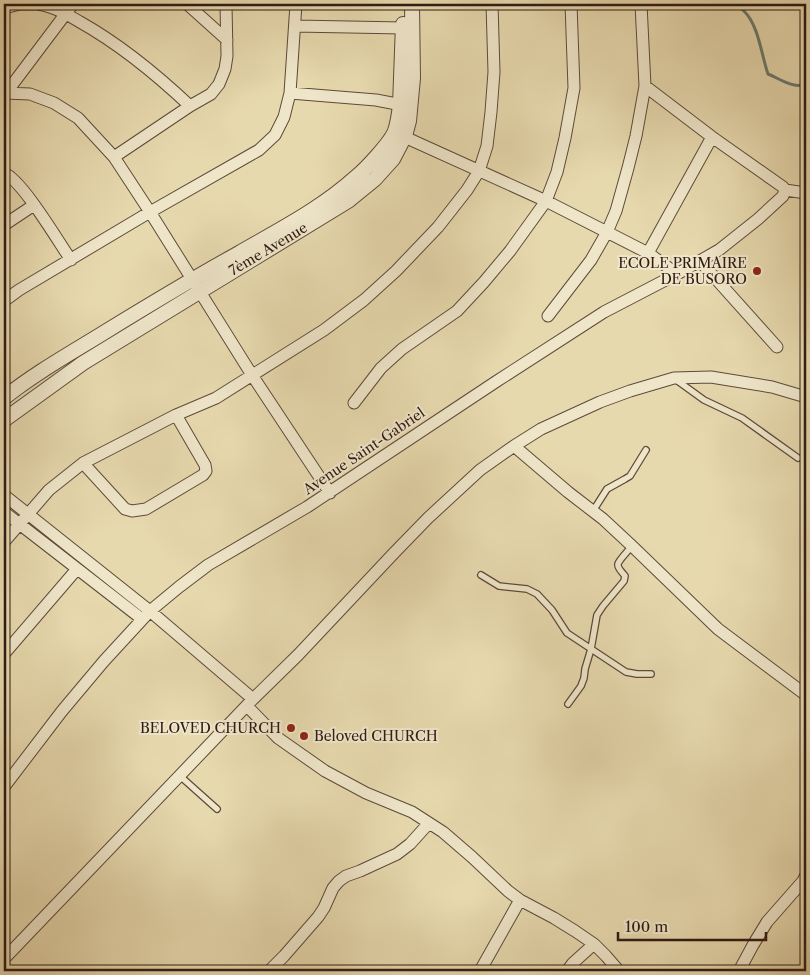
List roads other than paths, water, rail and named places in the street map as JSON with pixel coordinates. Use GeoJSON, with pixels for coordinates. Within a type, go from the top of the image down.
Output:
{"type":"FeatureCollection","features":[{"type":"Feature","properties":{"kind":"street"},"geometry":{"type":"LineString","coordinates":[[4,8],[20,4],[33,4]]}},
{"type":"Feature","properties":{"kind":"street"},"geometry":{"type":"LineString","coordinates":[[37,4],[48,5],[66,14],[116,44],[190,106]]}},
{"type":"Feature","properties":{"kind":"street"},"geometry":{"type":"LineString","coordinates":[[5,93],[73,4]]}},
{"type":"Feature","properties":{"kind":"street"},"geometry":{"type":"LineString","coordinates":[[187,4],[227,40]]}},
{"type":"Feature","properties":{"kind":"street"},"geometry":{"type":"LineString","coordinates":[[114,157],[211,94],[219,84],[225,69],[227,56],[226,4]]}},
{"type":"Feature","properties":{"kind":"street"},"geometry":{"type":"LineString","coordinates":[[4,301],[150,212],[260,150],[275,135],[284,117],[290,93],[296,4]]}},
{"type":"Feature","properties":{"kind":"street","name":"7ème Avenue"},"geometry":{"type":"LineString","coordinates":[[4,398],[63,357],[195,286],[348,200],[375,179],[393,158],[400,134],[409,121],[406,106],[404,4]]}},
{"type":"Feature","properties":{"kind":"street","name":"7ème Avenue"},"geometry":{"type":"LineString","coordinates":[[406,106],[413,78],[412,4]]}},
{"type":"Feature","properties":{"kind":"street"},"geometry":{"type":"LineString","coordinates":[[4,542],[49,490],[83,463],[176,415],[216,398],[324,330],[364,300],[396,271],[438,227],[468,190],[479,171],[487,146],[494,72],[492,4]]}},
{"type":"Feature","properties":{"kind":"street"},"geometry":{"type":"LineString","coordinates":[[354,403],[381,368],[402,349],[456,311],[473,294],[510,252],[546,201],[557,172],[574,88],[571,4]]}},
{"type":"Feature","properties":{"kind":"street"},"geometry":{"type":"LineString","coordinates":[[548,316],[591,260],[608,232],[616,211],[636,136],[645,86],[641,4]]}},
{"type":"Feature","properties":{"kind":"street"},"geometry":{"type":"LineString","coordinates":[[295,26],[403,28]]}},
{"type":"Feature","properties":{"kind":"street"},"geometry":{"type":"LineString","coordinates":[[645,86],[785,190],[806,193]]}},
{"type":"Feature","properties":{"kind":"street"},"geometry":{"type":"LineString","coordinates":[[5,93],[30,94],[54,103],[78,118],[114,157],[252,376],[330,493]]}},
{"type":"Feature","properties":{"kind":"street"},"geometry":{"type":"LineString","coordinates":[[290,93],[376,100],[406,106]]}},
{"type":"Feature","properties":{"kind":"street"},"geometry":{"type":"LineString","coordinates":[[400,134],[546,201],[608,232],[648,253],[678,274]]}},
{"type":"Feature","properties":{"kind":"street"},"geometry":{"type":"LineString","coordinates":[[648,253],[712,137]]}},
{"type":"Feature","properties":{"kind":"street"},"geometry":{"type":"LineString","coordinates":[[4,173],[16,181],[70,260]]}},
{"type":"Feature","properties":{"kind":"street","name":"Avenue Saint-Gabriel"},"geometry":{"type":"LineString","coordinates":[[4,787],[62,711],[98,668],[146,615],[179,586],[208,565],[330,493],[604,312],[678,274],[719,250],[758,219],[783,196],[785,190]]}},
{"type":"Feature","properties":{"kind":"street"},"geometry":{"type":"LineString","coordinates":[[4,225],[34,205]]}},
{"type":"Feature","properties":{"kind":"street"},"geometry":{"type":"LineString","coordinates":[[700,261],[777,346]]}},
{"type":"Feature","properties":{"kind":"street","name":"7ème Avenue"},"geometry":{"type":"LineString","coordinates":[[4,420],[195,286]]}},
{"type":"Feature","properties":{"kind":"street"},"geometry":{"type":"LineString","coordinates":[[4,959],[298,655],[394,552],[480,470],[514,446],[541,429],[600,402],[674,378],[710,377],[772,387],[806,397]]}},
{"type":"Feature","properties":{"kind":"street"},"geometry":{"type":"LineString","coordinates":[[83,463],[125,509],[132,511],[146,509],[203,475],[206,471],[205,465],[176,415]]}},
{"type":"Feature","properties":{"kind":"street"},"geometry":{"type":"LineString","coordinates":[[514,446],[593,511],[718,629],[806,695]]}},
{"type":"Feature","properties":{"kind":"street"},"geometry":{"type":"LineString","coordinates":[[4,496],[250,703],[278,738],[324,771],[366,793],[412,812],[429,822],[443,832],[520,900],[554,918],[594,944],[619,971]]}},
{"type":"Feature","properties":{"kind":"street"},"geometry":{"type":"LineString","coordinates":[[4,512],[77,569],[146,615]]}},
{"type":"Feature","properties":{"kind":"street"},"geometry":{"type":"LineString","coordinates":[[4,654],[77,569]]}},
{"type":"Feature","properties":{"kind":"street"},"geometry":{"type":"LineString","coordinates":[[269,971],[318,917],[333,888],[339,881],[346,876],[396,854],[410,844],[429,822]]}},
{"type":"Feature","properties":{"kind":"street"},"geometry":{"type":"LineString","coordinates":[[739,971],[767,922],[803,881],[806,875]]}},
{"type":"Feature","properties":{"kind":"street"},"geometry":{"type":"LineString","coordinates":[[480,971],[520,900]]}},
{"type":"Feature","properties":{"kind":"street"},"geometry":{"type":"LineString","coordinates":[[567,971],[594,944]]}},
{"type":"Feature","properties":{"kind":"lane"},"geometry":{"type":"LineString","coordinates":[[674,378],[704,400],[742,418],[798,458]]}},
{"type":"Feature","properties":{"kind":"lane"},"geometry":{"type":"LineString","coordinates":[[593,511],[608,489],[630,476],[646,450]]}},
{"type":"Feature","properties":{"kind":"lane"},"geometry":{"type":"LineString","coordinates":[[568,704],[581,686],[584,678],[597,614],[624,581],[625,576],[618,565],[632,546]]}},
{"type":"Feature","properties":{"kind":"lane"},"geometry":{"type":"LineString","coordinates":[[481,575],[499,586],[526,589],[537,594],[552,610],[567,633],[626,672],[651,674]]}},
{"type":"Feature","properties":{"kind":"lane"},"geometry":{"type":"LineString","coordinates":[[180,776],[217,809]]}},
{"type":"Feature","properties":{"kind":"waterway"},"geometry":{"type":"LineString","coordinates":[[734,4],[744,11],[753,24],[768,74],[791,84],[806,85]]}},
{"type":"Feature","properties":{"kind":"place","name":"ECOLE PRIMAIRE DE BUSORO"},"geometry":{"type":"Point","coordinates":[757,271]}},
{"type":"Feature","properties":{"kind":"place","name":"BELOVED CHURCH"},"geometry":{"type":"Point","coordinates":[291,728]}},
{"type":"Feature","properties":{"kind":"place","name":"Beloved CHURCH"},"geometry":{"type":"Point","coordinates":[304,736]}}]}
